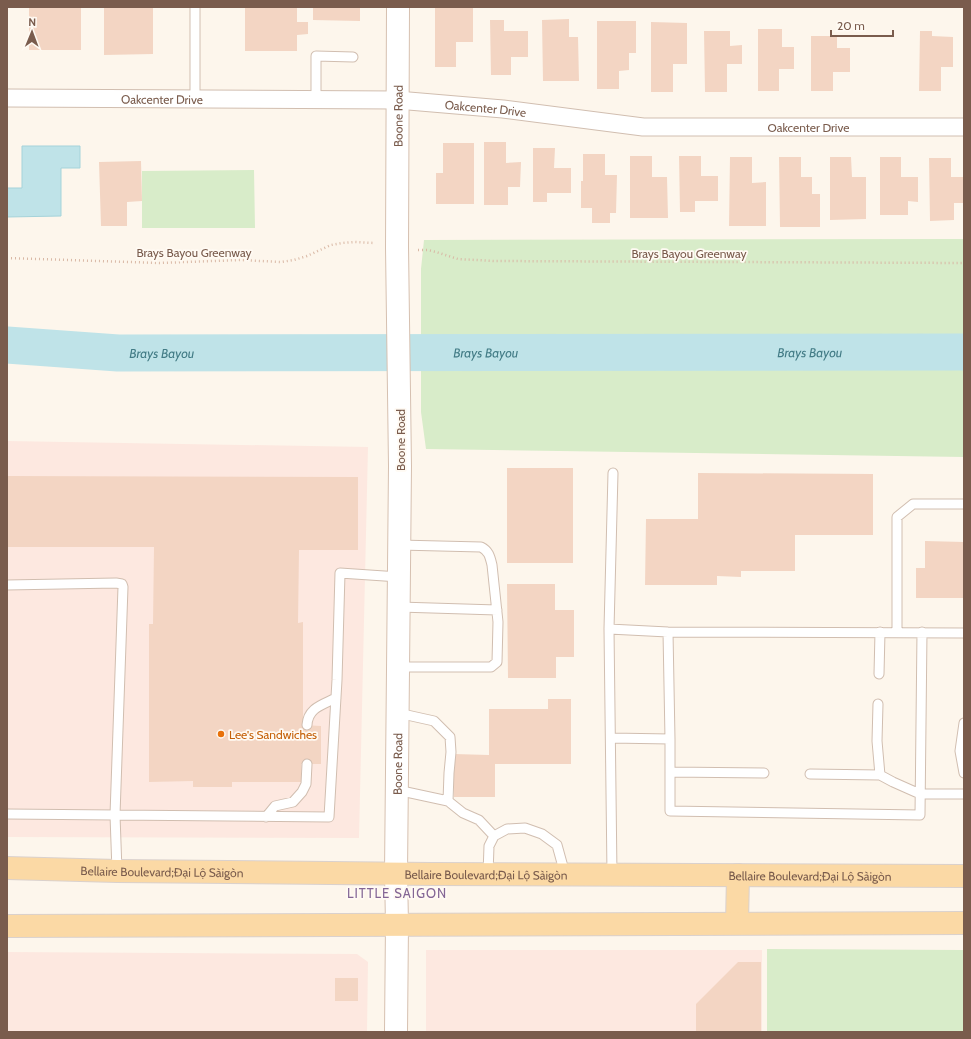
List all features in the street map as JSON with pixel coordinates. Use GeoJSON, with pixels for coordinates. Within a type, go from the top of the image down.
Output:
{"type":"FeatureCollection","features":[{"type":"Feature","properties":{"kind":"main road","name":"Bellaire Boulevard;Đại Lộ Sàigòn"},"geometry":{"type":"LineString","coordinates":[[7,868],[117,871],[964,876]]}},
{"type":"Feature","properties":{"kind":"main road"},"geometry":{"type":"LineString","coordinates":[[737,923],[738,875]]}},
{"type":"Feature","properties":{"kind":"main road"},"geometry":{"type":"LineString","coordinates":[[7,926],[964,923]]}},
{"type":"Feature","properties":{"kind":"street","name":"Boone Road"},"geometry":{"type":"LineString","coordinates":[[396,1032],[400,421],[397,100],[398,7]]}},
{"type":"Feature","properties":{"kind":"street","name":"Oakcenter Drive"},"geometry":{"type":"LineString","coordinates":[[7,98],[397,100],[503,109],[644,127],[964,127]]}},
{"type":"Feature","properties":{"kind":"lane"},"geometry":{"type":"LineString","coordinates":[[195,7],[195,99]]}},
{"type":"Feature","properties":{"kind":"lane"},"geometry":{"type":"LineString","coordinates":[[316,99],[316,56],[354,57]]}},
{"type":"Feature","properties":{"kind":"lane"},"geometry":{"type":"LineString","coordinates":[[612,874],[609,629],[613,473]]}},
{"type":"Feature","properties":{"kind":"lane"},"geometry":{"type":"LineString","coordinates":[[897,632],[897,517],[913,504],[964,504]]}},
{"type":"Feature","properties":{"kind":"lane"},"geometry":{"type":"LineString","coordinates":[[398,667],[490,667],[497,662],[498,622],[492,565],[490,556],[486,550],[481,547],[399,545]]}},
{"type":"Feature","properties":{"kind":"lane"},"geometry":{"type":"LineString","coordinates":[[7,814],[329,817],[336,698],[340,573],[399,577]]}},
{"type":"Feature","properties":{"kind":"lane"},"geometry":{"type":"LineString","coordinates":[[7,585],[122,584],[115,815],[117,871]]}},
{"type":"Feature","properties":{"kind":"lane"},"geometry":{"type":"LineString","coordinates":[[399,607],[497,610]]}},
{"type":"Feature","properties":{"kind":"lane"},"geometry":{"type":"LineString","coordinates":[[609,629],[668,632],[964,633]]}},
{"type":"Feature","properties":{"kind":"lane"},"geometry":{"type":"LineString","coordinates":[[668,632],[670,811],[920,815],[922,632]]}},
{"type":"Feature","properties":{"kind":"lane"},"geometry":{"type":"LineString","coordinates":[[879,674],[880,632]]}},
{"type":"Feature","properties":{"kind":"lane"},"geometry":{"type":"LineString","coordinates":[[306,726],[307,719],[314,709],[336,698]]}},
{"type":"Feature","properties":{"kind":"lane"},"geometry":{"type":"LineString","coordinates":[[878,704],[877,741],[880,775]]}},
{"type":"Feature","properties":{"kind":"lane"},"geometry":{"type":"LineString","coordinates":[[398,713],[434,721],[450,737],[451,752],[448,801]]}},
{"type":"Feature","properties":{"kind":"lane"},"geometry":{"type":"LineString","coordinates":[[964,723],[960,751],[964,773]]}},
{"type":"Feature","properties":{"kind":"lane"},"geometry":{"type":"LineString","coordinates":[[611,738],[670,739]]}},
{"type":"Feature","properties":{"kind":"lane"},"geometry":{"type":"LineString","coordinates":[[266,817],[275,806],[293,802],[302,792],[306,784],[307,764]]}},
{"type":"Feature","properties":{"kind":"lane"},"geometry":{"type":"LineString","coordinates":[[670,772],[764,773]]}},
{"type":"Feature","properties":{"kind":"lane"},"geometry":{"type":"LineString","coordinates":[[810,774],[880,775],[920,794],[964,794]]}},
{"type":"Feature","properties":{"kind":"lane"},"geometry":{"type":"LineString","coordinates":[[397,790],[448,801],[463,813],[479,820],[494,836]]}},
{"type":"Feature","properties":{"kind":"lane"},"geometry":{"type":"LineString","coordinates":[[488,874],[489,846],[494,836],[507,829],[525,828],[542,834],[557,845],[565,874]]}},
{"type":"Feature","properties":{"kind":"path","name":"Brays Bayou Greenway"},"geometry":{"type":"LineString","coordinates":[[7,258],[159,263],[240,260],[281,262],[307,256],[331,245],[342,242],[377,244]]}},
{"type":"Feature","properties":{"kind":"path","name":"Brays Bayou Greenway"},"geometry":{"type":"LineString","coordinates":[[416,250],[428,250],[458,259],[493,261],[964,263]]}},
{"type":"Feature","properties":{"kind":"shaded area"},"geometry":{"type":"Polygon","coordinates":[[[7,441],[368,447],[359,838],[7,837],[7,441]]]}},
{"type":"Feature","properties":{"kind":"shaded area"},"geometry":{"type":"Polygon","coordinates":[[[426,950],[762,950],[762,1032],[426,1032],[426,950]]]}},
{"type":"Feature","properties":{"kind":"shaded area"},"geometry":{"type":"Polygon","coordinates":[[[7,952],[357,954],[368,962],[367,1032],[7,1032],[7,952]]]}},
{"type":"Feature","properties":{"kind":"green space"},"geometry":{"type":"Polygon","coordinates":[[[254,170],[255,228],[142,228],[142,171],[254,170]]]}},
{"type":"Feature","properties":{"kind":"green space"},"geometry":{"type":"Polygon","coordinates":[[[964,239],[964,457],[426,449],[421,412],[421,269],[424,240],[964,239]]]}},
{"type":"Feature","properties":{"kind":"green space"},"geometry":{"type":"Polygon","coordinates":[[[767,949],[964,950],[964,1032],[767,1032],[767,949]]]}},
{"type":"Feature","properties":{"kind":"water"},"geometry":{"type":"Polygon","coordinates":[[[22,146],[80,146],[80,168],[61,168],[61,216],[7,217],[7,188],[22,188],[22,146]]]}},
{"type":"Feature","properties":{"kind":"building"},"geometry":{"type":"Polygon","coordinates":[[[29,7],[81,7],[81,50],[29,50],[29,7]]]}},
{"type":"Feature","properties":{"kind":"building"},"geometry":{"type":"Polygon","coordinates":[[[104,7],[153,7],[153,54],[104,55],[104,7]]]}},
{"type":"Feature","properties":{"kind":"building"},"geometry":{"type":"Polygon","coordinates":[[[245,7],[297,7],[297,22],[308,22],[308,34],[297,35],[297,51],[245,51],[245,7]]]}},
{"type":"Feature","properties":{"kind":"building"},"geometry":{"type":"Polygon","coordinates":[[[313,7],[360,7],[360,21],[313,20],[313,7]]]}},
{"type":"Feature","properties":{"kind":"building"},"geometry":{"type":"Polygon","coordinates":[[[435,7],[473,7],[473,42],[456,42],[456,67],[435,67],[435,7]]]}},
{"type":"Feature","properties":{"kind":"building"},"geometry":{"type":"Polygon","coordinates":[[[569,19],[569,37],[578,37],[579,81],[543,81],[542,20],[569,19]]]}},
{"type":"Feature","properties":{"kind":"building"},"geometry":{"type":"Polygon","coordinates":[[[490,20],[504,20],[504,31],[528,31],[528,57],[511,57],[511,75],[491,75],[490,20]]]}},
{"type":"Feature","properties":{"kind":"building"},"geometry":{"type":"Polygon","coordinates":[[[597,21],[636,21],[636,53],[629,53],[629,70],[619,71],[619,89],[597,89],[597,21]]]}},
{"type":"Feature","properties":{"kind":"building"},"geometry":{"type":"Polygon","coordinates":[[[651,22],[687,23],[687,64],[673,64],[673,92],[651,92],[651,22]]]}},
{"type":"Feature","properties":{"kind":"building"},"geometry":{"type":"Polygon","coordinates":[[[758,29],[782,29],[782,47],[794,47],[794,69],[779,69],[779,91],[758,91],[758,29]]]}},
{"type":"Feature","properties":{"kind":"building"},"geometry":{"type":"Polygon","coordinates":[[[704,31],[730,31],[730,46],[742,45],[742,64],[727,64],[727,92],[705,92],[704,31]]]}},
{"type":"Feature","properties":{"kind":"building"},"geometry":{"type":"Polygon","coordinates":[[[920,31],[932,31],[932,36],[953,37],[953,67],[941,67],[941,91],[919,91],[920,31]]]}},
{"type":"Feature","properties":{"kind":"building"},"geometry":{"type":"Polygon","coordinates":[[[811,36],[837,36],[837,48],[850,48],[850,72],[833,72],[833,91],[811,91],[811,36]]]}},
{"type":"Feature","properties":{"kind":"building"},"geometry":{"type":"Polygon","coordinates":[[[484,142],[506,142],[506,163],[521,162],[520,187],[508,187],[508,205],[484,205],[484,142]]]}},
{"type":"Feature","properties":{"kind":"building"},"geometry":{"type":"Polygon","coordinates":[[[443,143],[474,143],[474,204],[436,204],[436,173],[443,173],[443,143]]]}},
{"type":"Feature","properties":{"kind":"building"},"geometry":{"type":"Polygon","coordinates":[[[533,148],[555,148],[554,168],[571,168],[571,193],[547,193],[547,202],[533,202],[533,148]]]}},
{"type":"Feature","properties":{"kind":"building"},"geometry":{"type":"Polygon","coordinates":[[[583,154],[605,154],[605,175],[617,175],[616,213],[610,213],[610,223],[592,223],[592,208],[581,208],[583,154]]]}},
{"type":"Feature","properties":{"kind":"building"},"geometry":{"type":"Polygon","coordinates":[[[630,156],[652,156],[652,177],[667,177],[668,218],[630,218],[630,156]]]}},
{"type":"Feature","properties":{"kind":"building"},"geometry":{"type":"Polygon","coordinates":[[[679,156],[701,156],[701,176],[718,176],[718,201],[695,201],[695,212],[680,212],[679,156]]]}},
{"type":"Feature","properties":{"kind":"building"},"geometry":{"type":"Polygon","coordinates":[[[730,157],[752,157],[752,183],[766,182],[766,226],[729,226],[730,157]]]}},
{"type":"Feature","properties":{"kind":"building"},"geometry":{"type":"Polygon","coordinates":[[[779,157],[801,157],[801,177],[812,177],[812,194],[820,194],[820,227],[780,227],[779,157]]]}},
{"type":"Feature","properties":{"kind":"building"},"geometry":{"type":"Polygon","coordinates":[[[830,157],[851,157],[852,177],[866,177],[866,219],[830,220],[830,157]]]}},
{"type":"Feature","properties":{"kind":"building"},"geometry":{"type":"Polygon","coordinates":[[[880,157],[901,157],[901,177],[918,177],[918,202],[908,201],[908,215],[880,215],[880,157]]]}},
{"type":"Feature","properties":{"kind":"building"},"geometry":{"type":"Polygon","coordinates":[[[929,158],[951,158],[951,177],[964,177],[964,203],[954,203],[954,220],[930,221],[929,158]]]}},
{"type":"Feature","properties":{"kind":"building"},"geometry":{"type":"Polygon","coordinates":[[[141,161],[142,201],[127,202],[127,226],[101,226],[99,162],[141,161]]]}},
{"type":"Feature","properties":{"kind":"building"},"geometry":{"type":"Polygon","coordinates":[[[507,468],[573,468],[573,563],[507,563],[507,468]]]}},
{"type":"Feature","properties":{"kind":"building"},"geometry":{"type":"Polygon","coordinates":[[[698,473],[873,474],[873,535],[795,535],[795,571],[741,571],[741,577],[717,576],[717,585],[645,585],[646,519],[698,519],[698,473]]]}},
{"type":"Feature","properties":{"kind":"building"},"geometry":{"type":"Polygon","coordinates":[[[7,476],[358,477],[358,550],[299,550],[298,623],[303,622],[303,725],[321,726],[321,764],[301,764],[301,782],[232,782],[232,787],[193,787],[193,781],[149,782],[149,624],[153,624],[154,547],[7,547],[7,476]]]}},
{"type":"Feature","properties":{"kind":"building"},"geometry":{"type":"Polygon","coordinates":[[[925,541],[964,542],[964,598],[916,598],[916,568],[925,568],[925,541]]]}},
{"type":"Feature","properties":{"kind":"building"},"geometry":{"type":"Polygon","coordinates":[[[507,584],[555,584],[555,610],[574,610],[574,657],[556,657],[556,678],[508,678],[507,584]]]}},
{"type":"Feature","properties":{"kind":"building"},"geometry":{"type":"Polygon","coordinates":[[[548,699],[571,699],[571,764],[495,764],[495,797],[454,797],[454,754],[489,755],[489,709],[548,709],[548,699]]]}},
{"type":"Feature","properties":{"kind":"building"},"geometry":{"type":"Polygon","coordinates":[[[738,962],[761,962],[761,1032],[696,1032],[696,1004],[738,962]]]}},
{"type":"Feature","properties":{"kind":"building"},"geometry":{"type":"Polygon","coordinates":[[[335,978],[358,978],[358,1001],[335,1001],[335,978]]]}},
{"type":"Feature","properties":{"kind":"waterway","name":"Brays Bayou"},"geometry":{"type":"LineString","coordinates":[[7,345],[118,353],[964,352]]}},
{"type":"Feature","properties":{"kind":"place","name":"Lee's Sandwiches"},"geometry":{"type":"Point","coordinates":[221,734]}},
{"type":"Feature","properties":{"kind":"district","name":"LITTLE SAIGON"},"geometry":{"type":"Point","coordinates":[397,893]}}]}
